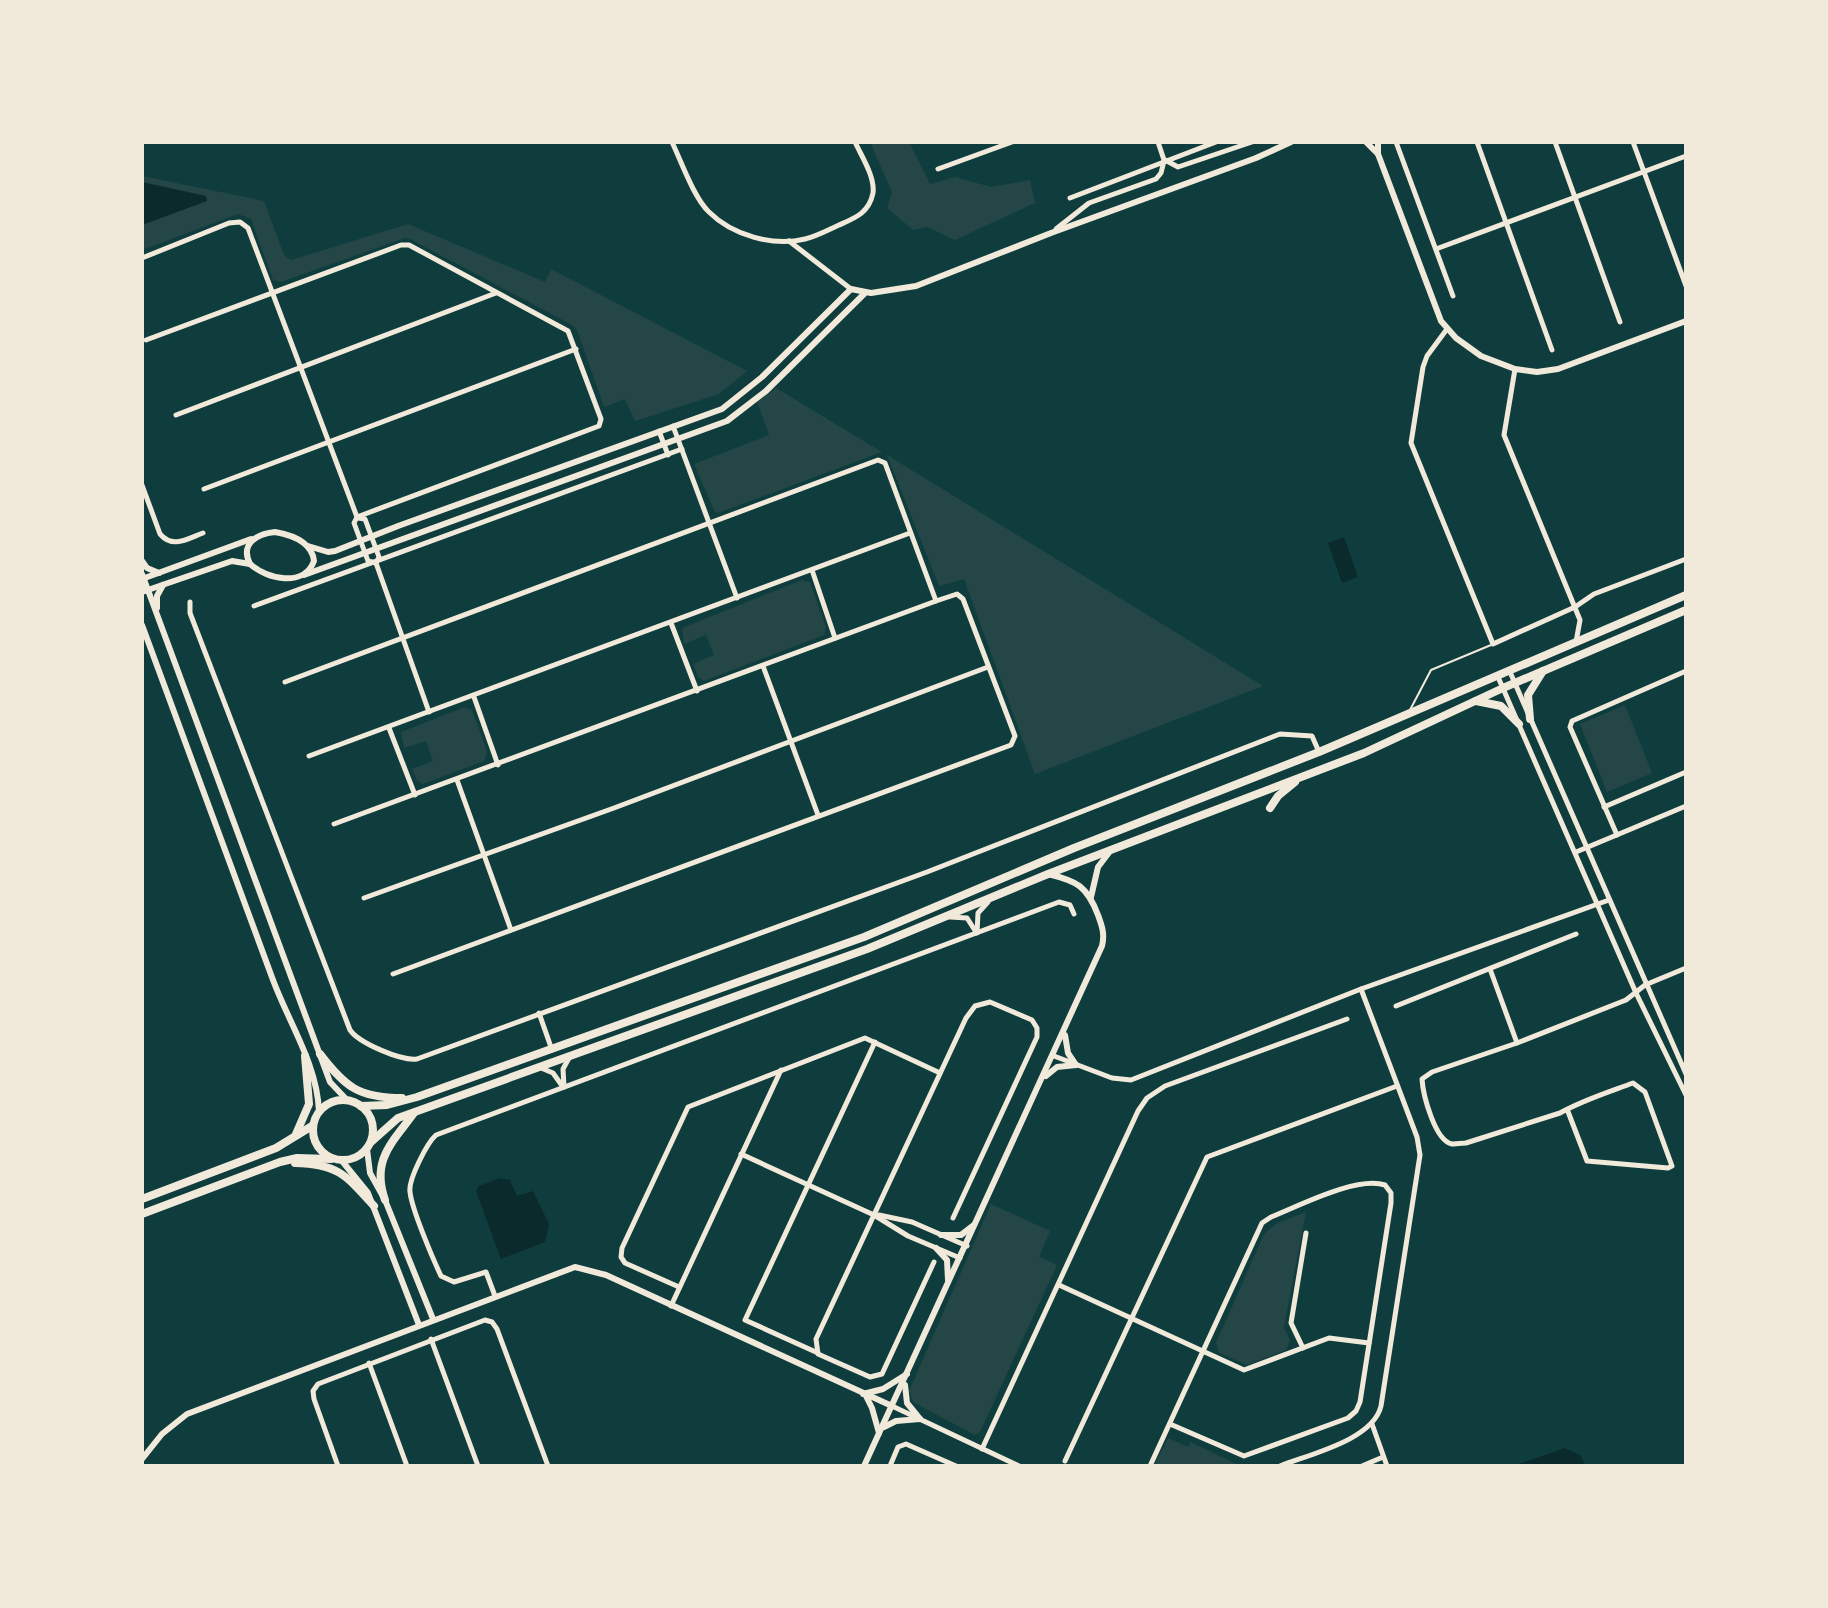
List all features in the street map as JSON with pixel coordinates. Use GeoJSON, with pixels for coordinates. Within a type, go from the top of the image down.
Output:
{"type":"FeatureCollection","features":[{"type":"Feature","properties":{"kind":"main road"},"geometry":{"type":"LineString","coordinates":[[331,1159],[318,1149],[312,1126],[319,1111],[331,1102],[347,1100],[361,1106],[387,1105],[411,1098],[864,937],[1074,848],[1319,752],[1686,595]]}},
{"type":"Feature","properties":{"kind":"main road"},"geometry":{"type":"LineString","coordinates":[[142,1214],[280,1162],[297,1158],[351,1160],[398,1118],[867,949],[1113,848],[1364,753],[1503,688],[1686,610]]}},
{"type":"Feature","properties":{"kind":"main road"},"geometry":{"type":"LineString","coordinates":[[1530,719],[1528,695],[1543,671]]}},
{"type":"Feature","properties":{"kind":"main road"},"geometry":{"type":"LineString","coordinates":[[1475,701],[1501,706],[1519,724]]}},
{"type":"Feature","properties":{"kind":"main road"},"geometry":{"type":"LineString","coordinates":[[1270,808],[1283,791],[1306,775]]}},
{"type":"Feature","properties":{"kind":"main road"},"geometry":{"type":"LineString","coordinates":[[1242,783],[1258,786],[1264,791]]}},
{"type":"Feature","properties":{"kind":"main road"},"geometry":{"type":"LineString","coordinates":[[320,1054],[338,1078],[360,1092],[377,1098],[411,1098]]}},
{"type":"Feature","properties":{"kind":"main road"},"geometry":{"type":"LineString","coordinates":[[276,1148],[297,1132],[309,1104],[305,1056]]}},
{"type":"Feature","properties":{"kind":"main road"},"geometry":{"type":"LineString","coordinates":[[361,1106],[371,1118],[369,1145]]}},
{"type":"Feature","properties":{"kind":"main road"},"geometry":{"type":"LineString","coordinates":[[385,1200],[381,1187],[381,1163],[414,1112]]}},
{"type":"Feature","properties":{"kind":"main road"},"geometry":{"type":"LineString","coordinates":[[142,1199],[276,1148],[312,1126]]}},
{"type":"Feature","properties":{"kind":"main road"},"geometry":{"type":"LineString","coordinates":[[280,1162],[333,1167],[345,1173],[374,1206]]}},
{"type":"Feature","properties":{"kind":"street"},"geometry":{"type":"LineString","coordinates":[[672,142],[704,207],[717,220],[748,235],[788,241],[808,239],[859,217],[866,210],[873,186],[855,142]]}},
{"type":"Feature","properties":{"kind":"street"},"geometry":{"type":"LineString","coordinates":[[938,169],[1012,142]]}},
{"type":"Feature","properties":{"kind":"street"},"geometry":{"type":"LineString","coordinates":[[1051,233],[1089,203],[1156,179],[1164,160],[1158,142]]}},
{"type":"Feature","properties":{"kind":"street"},"geometry":{"type":"LineString","coordinates":[[1070,198],[1216,142]]}},
{"type":"Feature","properties":{"kind":"street"},"geometry":{"type":"LineString","coordinates":[[1164,160],[1178,167],[1252,142]]}},
{"type":"Feature","properties":{"kind":"street"},"geometry":{"type":"LineString","coordinates":[[788,241],[851,289],[886,293],[916,286],[1291,142]]}},
{"type":"Feature","properties":{"kind":"street"},"geometry":{"type":"LineString","coordinates":[[1366,142],[1378,154]]}},
{"type":"Feature","properties":{"kind":"street"},"geometry":{"type":"LineString","coordinates":[[1378,142],[1378,154],[1441,321],[1472,351],[1494,363],[1537,372],[1558,369],[1686,321]]}},
{"type":"Feature","properties":{"kind":"street"},"geometry":{"type":"LineString","coordinates":[[1396,142],[1453,296]]}},
{"type":"Feature","properties":{"kind":"street"},"geometry":{"type":"LineString","coordinates":[[1477,142],[1552,350]]}},
{"type":"Feature","properties":{"kind":"street"},"geometry":{"type":"LineString","coordinates":[[1555,142],[1620,322]]}},
{"type":"Feature","properties":{"kind":"street"},"geometry":{"type":"LineString","coordinates":[[1633,142],[1686,286]]}},
{"type":"Feature","properties":{"kind":"street"},"geometry":{"type":"LineString","coordinates":[[1436,249],[1686,156]]}},
{"type":"Feature","properties":{"kind":"street"},"geometry":{"type":"LineString","coordinates":[[142,258],[229,223],[240,222],[248,228],[357,517]]}},
{"type":"Feature","properties":{"kind":"street"},"geometry":{"type":"LineString","coordinates":[[146,340],[397,246],[409,245],[566,329],[601,419],[599,426],[357,517],[354,523],[368,561],[376,563]]}},
{"type":"Feature","properties":{"kind":"street"},"geometry":{"type":"LineString","coordinates":[[347,1100],[330,1082],[158,617],[145,591],[143,577],[275,532],[292,536],[308,546],[335,551],[722,409],[762,377],[851,289]]}},
{"type":"Feature","properties":{"kind":"street"},"geometry":{"type":"LineString","coordinates":[[176,415],[497,292]]}},
{"type":"Feature","properties":{"kind":"street"},"geometry":{"type":"LineString","coordinates":[[145,591],[232,561],[250,564],[277,577],[304,575],[727,421],[766,391],[865,293]]}},
{"type":"Feature","properties":{"kind":"street"},"geometry":{"type":"LineString","coordinates":[[1447,329],[1427,356],[1423,367],[1411,443],[1493,644],[1575,607],[1594,594],[1686,559]]}},
{"type":"Feature","properties":{"kind":"street"},"geometry":{"type":"LineString","coordinates":[[204,489],[576,349]]}},
{"type":"Feature","properties":{"kind":"street"},"geometry":{"type":"LineString","coordinates":[[1515,369],[1504,435],[1580,620],[1576,642]]}},
{"type":"Feature","properties":{"kind":"street"},"geometry":{"type":"LineString","coordinates":[[673,426],[737,598]]}},
{"type":"Feature","properties":{"kind":"street"},"geometry":{"type":"LineString","coordinates":[[659,431],[668,455]]}},
{"type":"Feature","properties":{"kind":"street"},"geometry":{"type":"LineString","coordinates":[[254,606],[682,449]]}},
{"type":"Feature","properties":{"kind":"street"},"geometry":{"type":"LineString","coordinates":[[285,682],[880,460],[885,463],[936,601]]}},
{"type":"Feature","properties":{"kind":"street"},"geometry":{"type":"LineString","coordinates":[[142,485],[165,540],[176,543],[203,533]]}},
{"type":"Feature","properties":{"kind":"street"},"geometry":{"type":"LineString","coordinates":[[357,517],[365,519],[372,536],[379,557],[376,563],[429,712]]}},
{"type":"Feature","properties":{"kind":"street"},"geometry":{"type":"LineString","coordinates":[[309,756],[910,533]]}},
{"type":"Feature","properties":{"kind":"street"},"geometry":{"type":"LineString","coordinates":[[250,564],[246,552],[254,539]]}},
{"type":"Feature","properties":{"kind":"street"},"geometry":{"type":"LineString","coordinates":[[304,575],[314,561],[308,546]]}},
{"type":"Feature","properties":{"kind":"street"},"geometry":{"type":"LineString","coordinates":[[229,548],[232,561]]}},
{"type":"Feature","properties":{"kind":"street"},"geometry":{"type":"LineString","coordinates":[[142,561],[147,568],[159,573]]}},
{"type":"Feature","properties":{"kind":"street"},"geometry":{"type":"LineString","coordinates":[[812,570],[835,638]]}},
{"type":"Feature","properties":{"kind":"street"},"geometry":{"type":"LineString","coordinates":[[158,617],[157,596],[163,585]]}},
{"type":"Feature","properties":{"kind":"street"},"geometry":{"type":"LineString","coordinates":[[334,824],[936,601],[957,594],[963,599],[1015,736],[1013,743],[393,974]]}},
{"type":"Feature","properties":{"kind":"street"},"geometry":{"type":"LineString","coordinates":[[190,602],[190,613],[220,695],[348,1027],[360,1040],[410,1060],[889,887],[1280,734],[1312,736],[1319,752]]}},
{"type":"Feature","properties":{"kind":"street"},"geometry":{"type":"LineString","coordinates":[[671,623],[697,691]]}},
{"type":"Feature","properties":{"kind":"street"},"geometry":{"type":"LineString","coordinates":[[142,625],[277,990],[319,1090],[319,1111]]}},
{"type":"Feature","properties":{"kind":"street"},"geometry":{"type":"LineString","coordinates":[[763,666],[818,815]]}},
{"type":"Feature","properties":{"kind":"street"},"geometry":{"type":"LineString","coordinates":[[364,898],[988,667]]}},
{"type":"Feature","properties":{"kind":"street"},"geometry":{"type":"LineString","coordinates":[[1617,835],[1570,727],[1572,721],[1686,671]]}},
{"type":"Feature","properties":{"kind":"street"},"geometry":{"type":"LineString","coordinates":[[1510,672],[1686,1074]]}},
{"type":"Feature","properties":{"kind":"street"},"geometry":{"type":"LineString","coordinates":[[1498,677],[1636,993],[1686,1095]]}},
{"type":"Feature","properties":{"kind":"street"},"geometry":{"type":"LineString","coordinates":[[474,697],[498,765]]}},
{"type":"Feature","properties":{"kind":"street"},"geometry":{"type":"LineString","coordinates":[[389,728],[415,795]]}},
{"type":"Feature","properties":{"kind":"street"},"geometry":{"type":"LineString","coordinates":[[1604,807],[1686,772]]}},
{"type":"Feature","properties":{"kind":"street"},"geometry":{"type":"LineString","coordinates":[[457,780],[511,930]]}},
{"type":"Feature","properties":{"kind":"street"},"geometry":{"type":"LineString","coordinates":[[1576,852],[1686,806]]}},
{"type":"Feature","properties":{"kind":"street"},"geometry":{"type":"LineString","coordinates":[[1091,897],[1098,867],[1113,848]]}},
{"type":"Feature","properties":{"kind":"street"},"geometry":{"type":"LineString","coordinates":[[864,1466],[1054,1056],[1104,940],[1103,928],[1091,897],[1075,882],[1048,874]]}},
{"type":"Feature","properties":{"kind":"street"},"geometry":{"type":"LineString","coordinates":[[238,886],[254,880]]}},
{"type":"Feature","properties":{"kind":"street"},"geometry":{"type":"LineString","coordinates":[[977,933],[978,913],[994,896]]}},
{"type":"Feature","properties":{"kind":"street"},"geometry":{"type":"LineString","coordinates":[[1054,1056],[1112,1078],[1131,1080],[1361,989],[1609,900]]}},
{"type":"Feature","properties":{"kind":"street"},"geometry":{"type":"LineString","coordinates":[[495,1296],[486,1272],[454,1282],[441,1276],[412,1201],[410,1183],[436,1135],[1059,902],[1070,905],[1074,914]]}},
{"type":"Feature","properties":{"kind":"street"},"geometry":{"type":"LineString","coordinates":[[942,918],[963,917],[977,933]]}},
{"type":"Feature","properties":{"kind":"street"},"geometry":{"type":"LineString","coordinates":[[1396,1006],[1576,934]]}},
{"type":"Feature","properties":{"kind":"street"},"geometry":{"type":"LineString","coordinates":[[1567,1109],[1584,1158],[1592,1162],[1672,1166],[1640,1085],[1633,1083],[1567,1109],[1466,1143],[1453,1144],[1443,1139],[1431,1115],[1422,1079],[1432,1072],[1626,1000],[1645,985],[1686,968]]}},
{"type":"Feature","properties":{"kind":"street"},"geometry":{"type":"LineString","coordinates":[[1490,969],[1517,1043]]}},
{"type":"Feature","properties":{"kind":"street"},"geometry":{"type":"LineString","coordinates":[[1280,1466],[1357,1435],[1372,1424],[1381,1406],[1419,1163],[1417,1137],[1361,989]]}},
{"type":"Feature","properties":{"kind":"street"},"geometry":{"type":"LineString","coordinates":[[818,1354],[816,1339],[966,1018],[975,1006],[990,1002],[1032,1020],[1037,1028],[1037,1037],[953,1218]]}},
{"type":"Feature","properties":{"kind":"street"},"geometry":{"type":"LineString","coordinates":[[539,1013],[552,1050]]}},
{"type":"Feature","properties":{"kind":"street"},"geometry":{"type":"LineString","coordinates":[[982,1449],[1138,1111],[1152,1094],[1165,1086],[1347,1019]]}},
{"type":"Feature","properties":{"kind":"street"},"geometry":{"type":"LineString","coordinates":[[1066,1028],[1068,1053],[1076,1065]]}},
{"type":"Feature","properties":{"kind":"street"},"geometry":{"type":"LineString","coordinates":[[679,1287],[625,1263],[621,1257],[622,1248],[688,1107],[865,1038],[940,1073]]}},
{"type":"Feature","properties":{"kind":"street"},"geometry":{"type":"LineString","coordinates":[[875,1042],[745,1320],[870,1377],[882,1374],[934,1262]]}},
{"type":"Feature","properties":{"kind":"street"},"geometry":{"type":"LineString","coordinates":[[1677,1056],[1686,1053]]}},
{"type":"Feature","properties":{"kind":"street"},"geometry":{"type":"LineString","coordinates":[[564,1087],[563,1069],[570,1056]]}},
{"type":"Feature","properties":{"kind":"street"},"geometry":{"type":"LineString","coordinates":[[1043,1079],[1057,1067],[1076,1065]]}},
{"type":"Feature","properties":{"kind":"street"},"geometry":{"type":"LineString","coordinates":[[540,1067],[555,1074],[564,1087]]}},
{"type":"Feature","properties":{"kind":"street"},"geometry":{"type":"LineString","coordinates":[[671,1306],[782,1069]]}},
{"type":"Feature","properties":{"kind":"street"},"geometry":{"type":"LineString","coordinates":[[1065,1461],[1207,1157],[1397,1086]]}},
{"type":"Feature","properties":{"kind":"street"},"geometry":{"type":"LineString","coordinates":[[369,1145],[367,1166],[385,1200],[433,1319]]}},
{"type":"Feature","properties":{"kind":"street"},"geometry":{"type":"LineString","coordinates":[[741,1154],[874,1215],[908,1236],[961,1258]]}},
{"type":"Feature","properties":{"kind":"street"},"geometry":{"type":"LineString","coordinates":[[342,1161],[368,1193],[419,1325]]}},
{"type":"Feature","properties":{"kind":"street"},"geometry":{"type":"LineString","coordinates":[[1150,1466],[1262,1223],[1352,1187],[1370,1183],[1385,1185],[1391,1198],[1360,1402],[1356,1411],[1348,1418],[1244,1456],[1170,1424]]}},
{"type":"Feature","properties":{"kind":"street"},"geometry":{"type":"LineString","coordinates":[[941,1235],[956,1236],[968,1232],[982,1213]]}},
{"type":"Feature","properties":{"kind":"street"},"geometry":{"type":"LineString","coordinates":[[874,1215],[912,1222],[967,1246]]}},
{"type":"Feature","properties":{"kind":"street"},"geometry":{"type":"LineString","coordinates":[[1303,1348],[1291,1323],[1306,1233]]}},
{"type":"Feature","properties":{"kind":"street"},"geometry":{"type":"LineString","coordinates":[[936,1248],[947,1260],[948,1281],[944,1295]]}},
{"type":"Feature","properties":{"kind":"street"},"geometry":{"type":"LineString","coordinates":[[142,1459],[162,1434],[187,1414],[568,1268],[582,1267],[1019,1466]]}},
{"type":"Feature","properties":{"kind":"street"},"geometry":{"type":"LineString","coordinates":[[1059,1285],[1246,1370],[1329,1338],[1369,1343]]}},
{"type":"Feature","properties":{"kind":"street"},"geometry":{"type":"LineString","coordinates":[[338,1466],[313,1395],[315,1387],[321,1382],[481,1321],[492,1322],[497,1329],[548,1466]]}},
{"type":"Feature","properties":{"kind":"street"},"geometry":{"type":"LineString","coordinates":[[431,1339],[478,1466]]}},
{"type":"Feature","properties":{"kind":"street"},"geometry":{"type":"LineString","coordinates":[[369,1363],[407,1466]]}},
{"type":"Feature","properties":{"kind":"street"},"geometry":{"type":"LineString","coordinates":[[863,1394],[883,1389],[907,1374]]}},
{"type":"Feature","properties":{"kind":"street"},"geometry":{"type":"LineString","coordinates":[[907,1374],[905,1399],[920,1419]]}},
{"type":"Feature","properties":{"kind":"street"},"geometry":{"type":"LineString","coordinates":[[863,1394],[870,1403],[879,1433]]}},
{"type":"Feature","properties":{"kind":"street"},"geometry":{"type":"LineString","coordinates":[[879,1433],[893,1422],[920,1419]]}},
{"type":"Feature","properties":{"kind":"street"},"geometry":{"type":"LineString","coordinates":[[1372,1424],[1387,1466]]}},
{"type":"Feature","properties":{"kind":"street"},"geometry":{"type":"LineString","coordinates":[[890,1466],[898,1447],[906,1444],[956,1466]]}},
{"type":"Feature","properties":{"kind":"street"},"geometry":{"type":"LineString","coordinates":[[1362,1466],[1383,1457]]}},
{"type":"Feature","properties":{"kind":"lane"},"geometry":{"type":"LineString","coordinates":[[1407,714],[1431,670],[1493,644]]}},
{"type":"Feature","properties":{"kind":"shaded area"},"geometry":{"type":"Polygon","coordinates":[[[870,142],[909,142],[930,184],[955,177],[991,187],[1030,180],[1035,203],[955,240],[927,227],[913,230],[887,208],[892,192],[870,142]]]}},
{"type":"Feature","properties":{"kind":"shaded area"},"geometry":{"type":"Polygon","coordinates":[[[142,176],[264,201],[284,255],[291,260],[408,224],[545,282],[551,269],[747,371],[719,394],[635,421],[625,399],[604,407],[577,330],[572,325],[410,239],[405,238],[281,282],[273,280],[251,219],[238,214],[142,250],[142,176]]]}},
{"type":"Feature","properties":{"kind":"shaded area"},"geometry":{"type":"Polygon","coordinates":[[[142,182],[206,196],[207,201],[142,225],[142,182]]]}},
{"type":"Feature","properties":{"kind":"shaded area"},"geometry":{"type":"Polygon","coordinates":[[[776,388],[882,452],[715,512],[694,464],[769,435],[757,402],[776,388]]]}},
{"type":"Feature","properties":{"kind":"shaded area"},"geometry":{"type":"Polygon","coordinates":[[[887,455],[1263,686],[1035,774],[964,579],[939,586],[887,455]]]}},
{"type":"Feature","properties":{"kind":"shaded area"},"geometry":{"type":"Polygon","coordinates":[[[1344,537],[1358,577],[1342,583],[1328,543],[1344,537]]]}},
{"type":"Feature","properties":{"kind":"shaded area"},"geometry":{"type":"Polygon","coordinates":[[[802,580],[810,582],[826,627],[824,635],[704,681],[698,677],[693,664],[714,655],[706,635],[684,644],[682,628],[802,580]]]}},
{"type":"Feature","properties":{"kind":"shaded area"},"geometry":{"type":"Polygon","coordinates":[[[1625,705],[1652,773],[1607,792],[1580,724],[1625,705]]]}},
{"type":"Feature","properties":{"kind":"shaded area"},"geometry":{"type":"Polygon","coordinates":[[[465,707],[472,710],[487,751],[484,761],[423,784],[417,780],[412,769],[433,761],[426,741],[404,748],[401,732],[465,707]]]}},
{"type":"Feature","properties":{"kind":"shaded area"},"geometry":{"type":"Polygon","coordinates":[[[500,1178],[510,1180],[517,1196],[533,1191],[549,1224],[545,1242],[501,1259],[476,1191],[479,1186],[500,1178]]]}},
{"type":"Feature","properties":{"kind":"shaded area"},"geometry":{"type":"Polygon","coordinates":[[[991,1204],[1050,1231],[1039,1257],[1057,1265],[980,1432],[975,1435],[913,1402],[909,1391],[991,1204]]]}},
{"type":"Feature","properties":{"kind":"shaded area"},"geometry":{"type":"Polygon","coordinates":[[[1306,1212],[1284,1327],[1290,1340],[1286,1350],[1247,1365],[1219,1353],[1216,1343],[1264,1234],[1277,1223],[1306,1212]]]}},
{"type":"Feature","properties":{"kind":"shaded area"},"geometry":{"type":"Polygon","coordinates":[[[1168,1438],[1188,1447],[1191,1442],[1240,1466],[1154,1466],[1168,1438]]]}},
{"type":"Feature","properties":{"kind":"shaded area"},"geometry":{"type":"Polygon","coordinates":[[[1565,1448],[1581,1456],[1585,1466],[1513,1466],[1565,1448]]]}}]}
